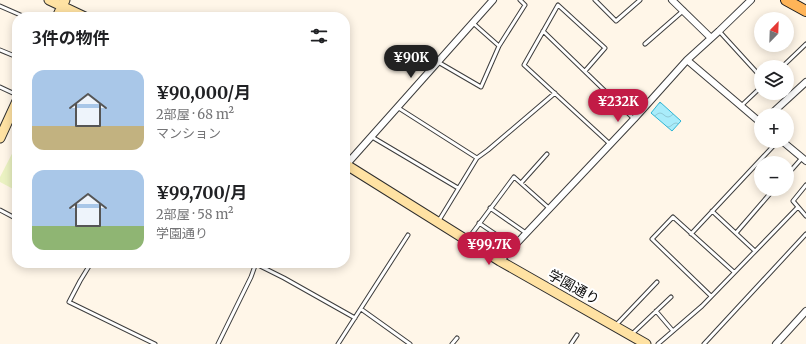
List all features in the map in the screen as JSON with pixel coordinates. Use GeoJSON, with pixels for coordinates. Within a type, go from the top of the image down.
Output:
{"type":"FeatureCollection","features":[{"type":"Feature","properties":{"kind":"main road"},"geometry":{"type":"LineString","coordinates":[[786,0],[806,11]]}},
{"type":"Feature","properties":{"kind":"street"},"geometry":{"type":"LineString","coordinates":[[49,0],[63,3],[77,12]]}},
{"type":"Feature","properties":{"kind":"street"},"geometry":{"type":"LineString","coordinates":[[350,159],[372,137],[493,0]]}},
{"type":"Feature","properties":{"kind":"street"},"geometry":{"type":"LineString","coordinates":[[672,0],[684,10],[711,38]]}},
{"type":"Feature","properties":{"kind":"street"},"geometry":{"type":"LineString","coordinates":[[500,261],[634,119],[686,60],[751,0]]}},
{"type":"Feature","properties":{"kind":"street"},"geometry":{"type":"LineString","coordinates":[[686,60],[754,117]]}},
{"type":"Feature","properties":{"kind":"street"},"geometry":{"type":"LineString","coordinates":[[778,108],[806,82]]}},
{"type":"Feature","properties":{"kind":"street"},"geometry":{"type":"LineString","coordinates":[[0,138],[3,125],[12,110]]}},
{"type":"Feature","properties":{"kind":"street"},"geometry":{"type":"LineString","coordinates":[[791,148],[804,159]]}},
{"type":"Feature","properties":{"kind":"street","name":"学園通り"},"geometry":{"type":"LineString","coordinates":[[350,167],[500,261],[646,344]]}},
{"type":"Feature","properties":{"kind":"street"},"geometry":{"type":"LineString","coordinates":[[776,344],[806,311]]}},
{"type":"Feature","properties":{"kind":"lane"},"geometry":{"type":"LineString","coordinates":[[438,62],[481,87],[499,46],[525,5],[520,0]]}},
{"type":"Feature","properties":{"kind":"lane"},"geometry":{"type":"LineString","coordinates":[[595,0],[616,21],[640,0]]}},
{"type":"Feature","properties":{"kind":"lane"},"geometry":{"type":"LineString","coordinates":[[585,71],[605,48],[558,5],[524,65],[610,144]]}},
{"type":"Feature","properties":{"kind":"lane"},"geometry":{"type":"LineString","coordinates":[[0,6],[14,12]]}},
{"type":"Feature","properties":{"kind":"lane"},"geometry":{"type":"LineString","coordinates":[[645,44],[684,10]]}},
{"type":"Feature","properties":{"kind":"lane"},"geometry":{"type":"LineString","coordinates":[[473,22],[499,46]]}},
{"type":"Feature","properties":{"kind":"lane"},"geometry":{"type":"LineString","coordinates":[[544,31],[634,119]]}},
{"type":"Feature","properties":{"kind":"lane"},"geometry":{"type":"LineString","coordinates":[[719,31],[754,68]]}},
{"type":"Feature","properties":{"kind":"lane"},"geometry":{"type":"LineString","coordinates":[[789,60],[806,44]]}},
{"type":"Feature","properties":{"kind":"lane"},"geometry":{"type":"LineString","coordinates":[[0,50],[12,55]]}},
{"type":"Feature","properties":{"kind":"lane"},"geometry":{"type":"LineString","coordinates":[[0,87],[12,93]]}},
{"type":"Feature","properties":{"kind":"lane"},"geometry":{"type":"LineString","coordinates":[[437,222],[477,158],[555,94]]}},
{"type":"Feature","properties":{"kind":"lane"},"geometry":{"type":"LineString","coordinates":[[741,106],[754,94]]}},
{"type":"Feature","properties":{"kind":"lane"},"geometry":{"type":"LineString","coordinates":[[397,108],[477,158]]}},
{"type":"Feature","properties":{"kind":"lane"},"geometry":{"type":"LineString","coordinates":[[372,137],[458,188]]}},
{"type":"Feature","properties":{"kind":"lane"},"geometry":{"type":"LineString","coordinates":[[691,234],[771,148]]}},
{"type":"Feature","properties":{"kind":"lane"},"geometry":{"type":"LineString","coordinates":[[521,183],[547,154]]}},
{"type":"Feature","properties":{"kind":"lane"},"geometry":{"type":"LineString","coordinates":[[794,168],[804,159]]}},
{"type":"Feature","properties":{"kind":"lane"},"geometry":{"type":"LineString","coordinates":[[467,240],[514,177],[550,209]]}},
{"type":"Feature","properties":{"kind":"lane"},"geometry":{"type":"LineString","coordinates":[[806,185],[793,202],[806,216]]}},
{"type":"Feature","properties":{"kind":"lane"},"geometry":{"type":"LineString","coordinates":[[736,233],[768,196]]}},
{"type":"Feature","properties":{"kind":"lane"},"geometry":{"type":"LineString","coordinates":[[658,344],[702,306],[798,207]]}},
{"type":"Feature","properties":{"kind":"lane"},"geometry":{"type":"LineString","coordinates":[[490,208],[526,233]]}},
{"type":"Feature","properties":{"kind":"lane"},"geometry":{"type":"LineString","coordinates":[[0,210],[12,216]]}},
{"type":"Feature","properties":{"kind":"lane"},"geometry":{"type":"LineString","coordinates":[[712,211],[755,251]]}},
{"type":"Feature","properties":{"kind":"lane"},"geometry":{"type":"LineString","coordinates":[[711,296],[652,239],[673,217],[734,272]]}},
{"type":"Feature","properties":{"kind":"lane"},"geometry":{"type":"LineString","coordinates":[[479,223],[514,247]]}},
{"type":"Feature","properties":{"kind":"lane"},"geometry":{"type":"LineString","coordinates":[[704,344],[806,234]]}},
{"type":"Feature","properties":{"kind":"lane"},"geometry":{"type":"LineString","coordinates":[[338,344],[408,235]]}},
{"type":"Feature","properties":{"kind":"lane"},"geometry":{"type":"LineString","coordinates":[[88,268],[69,302],[155,344]]}},
{"type":"Feature","properties":{"kind":"lane"},"geometry":{"type":"LineString","coordinates":[[218,344],[254,268]]}},
{"type":"Feature","properties":{"kind":"lane"},"geometry":{"type":"LineString","coordinates":[[265,268],[355,318]]}},
{"type":"Feature","properties":{"kind":"lane"},"geometry":{"type":"LineString","coordinates":[[615,326],[657,282]]}},
{"type":"Feature","properties":{"kind":"lane"},"geometry":{"type":"LineString","coordinates":[[630,335],[671,297]]}},
{"type":"Feature","properties":{"kind":"lane"},"geometry":{"type":"LineString","coordinates":[[361,309],[410,344]]}},
{"type":"Feature","properties":{"kind":"lane"},"geometry":{"type":"LineString","coordinates":[[656,311],[674,331]]}},
{"type":"Feature","properties":{"kind":"lane"},"geometry":{"type":"LineString","coordinates":[[571,344],[577,335]]}},
{"type":"Feature","properties":{"kind":"lane"},"geometry":{"type":"LineString","coordinates":[[452,344],[458,338]]}},
{"type":"Feature","properties":{"kind":"lane"},"geometry":{"type":"LineString","coordinates":[[145,344],[147,340]]}},
{"type":"Feature","properties":{"kind":"green space"},"geometry":{"type":"Polygon","coordinates":[[[12,154],[12,188],[0,182],[0,177],[12,154]]]}},
{"type":"Feature","properties":{"kind":"water"},"geometry":{"type":"Polygon","coordinates":[[[660,102],[681,121],[672,131],[651,113],[660,102]]]}}]}
